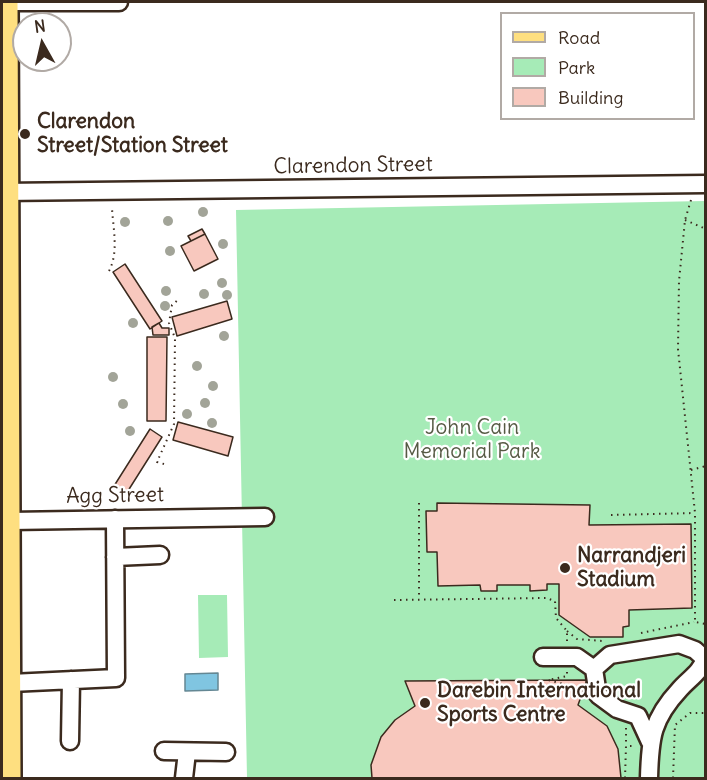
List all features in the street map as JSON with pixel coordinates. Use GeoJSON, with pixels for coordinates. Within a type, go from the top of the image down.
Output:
{"type":"FeatureCollection","features":[{"type":"Feature","properties":{"kind":"main road"},"geometry":{"type":"LineString","coordinates":[[7,2],[6,521],[11,683],[10,778]]}},
{"type":"Feature","properties":{"kind":"street"},"geometry":{"type":"LineString","coordinates":[[7,2],[118,2]]}},
{"type":"Feature","properties":{"kind":"street","name":"Clarendon Street"},"geometry":{"type":"LineString","coordinates":[[5,192],[698,184]]}},
{"type":"Feature","properties":{"kind":"street","name":"Agg Street"},"geometry":{"type":"LineString","coordinates":[[6,521],[265,517]]}},
{"type":"Feature","properties":{"kind":"street"},"geometry":{"type":"LineString","coordinates":[[11,683],[116,678],[115,519]]}},
{"type":"Feature","properties":{"kind":"street"},"geometry":{"type":"LineString","coordinates":[[115,557],[159,555]]}},
{"type":"Feature","properties":{"kind":"street"},"geometry":{"type":"LineString","coordinates":[[594,669],[610,656],[679,644],[694,650],[705,658],[700,672],[682,686],[660,712],[650,742],[649,778]]}},
{"type":"Feature","properties":{"kind":"street"},"geometry":{"type":"LineString","coordinates":[[543,657],[577,657],[594,669],[598,695],[617,709],[638,716],[660,712]]}},
{"type":"Feature","properties":{"kind":"street"},"geometry":{"type":"LineString","coordinates":[[70,741],[71,680]]}},
{"type":"Feature","properties":{"kind":"street"},"geometry":{"type":"LineString","coordinates":[[638,716],[650,742]]}},
{"type":"Feature","properties":{"kind":"street"},"geometry":{"type":"LineString","coordinates":[[164,751],[226,752]]}},
{"type":"Feature","properties":{"kind":"street"},"geometry":{"type":"LineString","coordinates":[[184,778],[187,752]]}},
{"type":"Feature","properties":{"kind":"path"},"geometry":{"type":"LineString","coordinates":[[695,622],[695,513],[678,349],[679,281],[685,220],[698,184]]}},
{"type":"Feature","properties":{"kind":"path"},"geometry":{"type":"LineString","coordinates":[[109,271],[113,263],[115,248],[112,208]]}},
{"type":"Feature","properties":{"kind":"path"},"geometry":{"type":"LineString","coordinates":[[685,220],[705,229]]}},
{"type":"Feature","properties":{"kind":"path"},"geometry":{"type":"LineString","coordinates":[[164,464],[158,462],[174,424],[175,338],[169,323],[172,305],[178,299]]}},
{"type":"Feature","properties":{"kind":"path"},"geometry":{"type":"LineString","coordinates":[[690,471],[705,466]]}},
{"type":"Feature","properties":{"kind":"path"},"geometry":{"type":"LineString","coordinates":[[419,503],[419,599]]}},
{"type":"Feature","properties":{"kind":"path"},"geometry":{"type":"LineString","coordinates":[[611,515],[695,513]]}},
{"type":"Feature","properties":{"kind":"path"},"geometry":{"type":"LineString","coordinates":[[635,634],[695,622],[705,624]]}},
{"type":"Feature","properties":{"kind":"path"},"geometry":{"type":"LineString","coordinates":[[567,631],[577,639],[603,641],[613,639]]}},
{"type":"Feature","properties":{"kind":"path"},"geometry":{"type":"LineString","coordinates":[[567,676],[567,684]]}},
{"type":"Feature","properties":{"kind":"path"},"geometry":{"type":"LineString","coordinates":[[673,778],[675,725],[690,713],[705,712]]}},
{"type":"Feature","properties":{"kind":"green space","name":"John Cain Memorial Park"},"geometry":{"type":"Polygon","coordinates":[[[705,201],[705,778],[247,778],[236,210],[705,201]]]}},
{"type":"Feature","properties":{"kind":"green space"},"geometry":{"type":"Polygon","coordinates":[[[198,595],[227,595],[228,657],[199,658],[198,595]]]}},
{"type":"Feature","properties":{"kind":"water"},"geometry":{"type":"Polygon","coordinates":[[[218,673],[218,690],[185,691],[185,674],[218,673]]]}},
{"type":"Feature","properties":{"kind":"building"},"geometry":{"type":"Polygon","coordinates":[[[202,229],[205,234],[191,241],[188,236],[202,229]]]}},
{"type":"Feature","properties":{"kind":"building"},"geometry":{"type":"Polygon","coordinates":[[[205,234],[218,259],[194,271],[181,246],[205,234]]]}},
{"type":"Feature","properties":{"kind":"building"},"geometry":{"type":"Polygon","coordinates":[[[125,264],[162,321],[150,329],[113,272],[125,264]]]}},
{"type":"Feature","properties":{"kind":"building"},"geometry":{"type":"Polygon","coordinates":[[[227,301],[232,319],[177,336],[172,317],[227,301]]]}},
{"type":"Feature","properties":{"kind":"building"},"geometry":{"type":"Polygon","coordinates":[[[159,323],[162,328],[169,328],[169,335],[153,335],[152,327],[159,323]]]}},
{"type":"Feature","properties":{"kind":"building"},"geometry":{"type":"Polygon","coordinates":[[[147,337],[167,337],[166,421],[147,421],[147,337]]]}},
{"type":"Feature","properties":{"kind":"building"},"geometry":{"type":"Polygon","coordinates":[[[178,422],[233,437],[228,456],[173,440],[178,422]]]}},
{"type":"Feature","properties":{"kind":"building"},"geometry":{"type":"Polygon","coordinates":[[[150,429],[162,437],[126,494],[114,486],[150,429]]]}},
{"type":"Feature","properties":{"kind":"building","name":"Narrandjeri Stadium"},"geometry":{"type":"Polygon","coordinates":[[[437,503],[590,505],[589,525],[691,524],[692,608],[629,610],[629,626],[623,627],[623,637],[590,637],[559,615],[559,584],[547,584],[547,590],[530,591],[530,585],[497,585],[497,591],[481,591],[480,585],[438,586],[437,552],[427,552],[426,511],[437,511],[437,503]]]}},
{"type":"Feature","properties":{"kind":"building"},"geometry":{"type":"Polygon","coordinates":[[[587,680],[578,705],[607,726],[618,749],[621,778],[372,778],[371,765],[381,737],[395,720],[415,706],[405,681],[587,680]]]}},
{"type":"Feature","properties":{"kind":"place","name":"Clarendon Street/Station Street"},"geometry":{"type":"Point","coordinates":[25,134]}},
{"type":"Feature","properties":{"kind":"place","name":"Narrandjeri Stadium"},"geometry":{"type":"Point","coordinates":[565,568]}},
{"type":"Feature","properties":{"kind":"place","name":"Darebin International Sports Centre"},"geometry":{"type":"Point","coordinates":[425,703]}}]}
